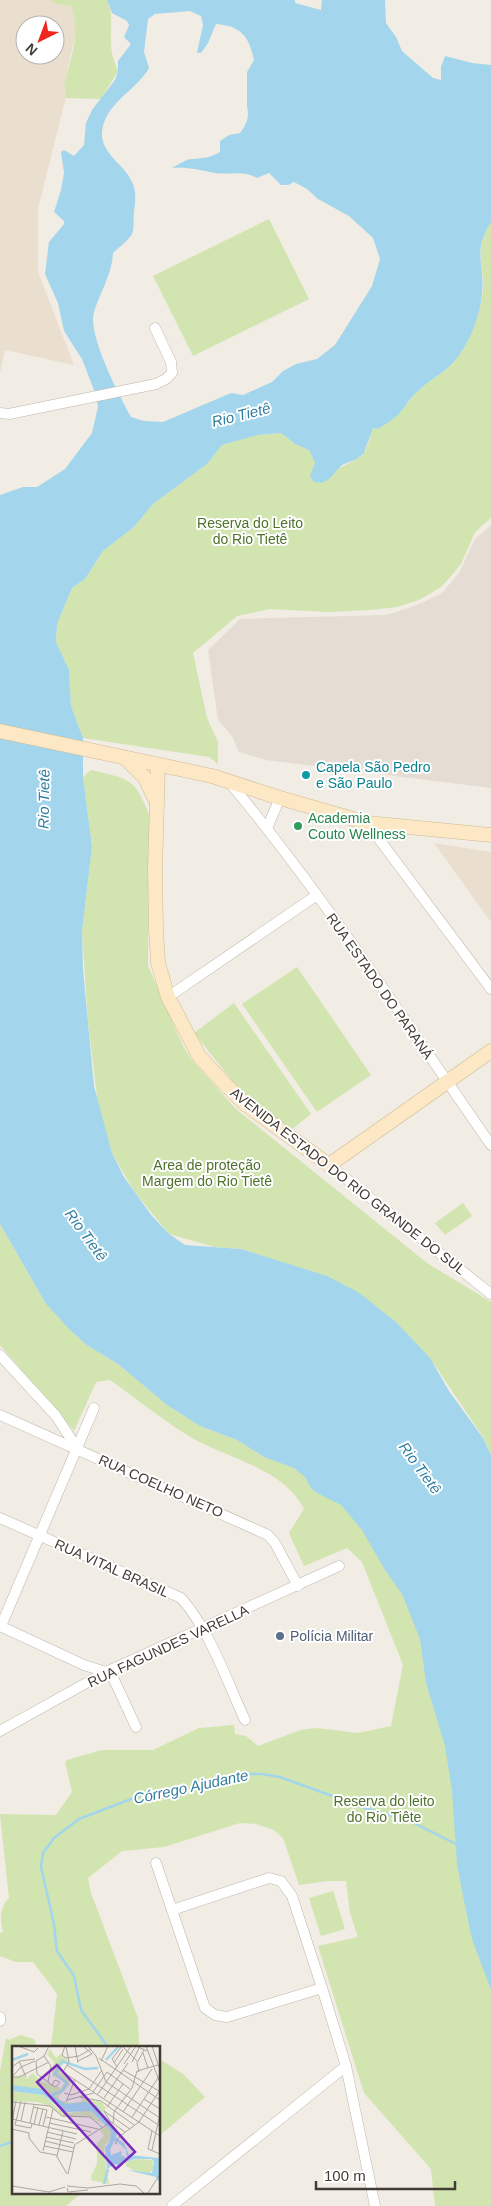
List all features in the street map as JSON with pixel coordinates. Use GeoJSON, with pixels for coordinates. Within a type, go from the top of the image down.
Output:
{"type":"FeatureCollection","features":[{"type":"Feature","properties":{"kind":"street"},"geometry":{"type":"LineString","coordinates":[[0,413],[10,414],[156,384],[166,379],[172,373],[171,362],[155,328]]}},
{"type":"Feature","properties":{"kind":"street"},"geometry":{"type":"LineString","coordinates":[[0,731],[101,754],[212,776],[367,823],[491,835]]}},
{"type":"Feature","properties":{"kind":"street","name":"AVENIDA ESTADO DO RIO GRANDE DO SUL"},"geometry":{"type":"LineString","coordinates":[[125,758],[145,779],[158,808]]}},
{"type":"Feature","properties":{"kind":"street"},"geometry":{"type":"LineString","coordinates":[[145,779],[155,765]]}},
{"type":"Feature","properties":{"kind":"street","name":"AVENIDA ESTADO DO RIO GRANDE DO SUL"},"geometry":{"type":"LineString","coordinates":[[155,765],[158,808],[155,845],[158,963],[168,997],[199,1056],[245,1104],[329,1165],[491,1294]]}},
{"type":"Feature","properties":{"kind":"street","name":"RUA ESTADO DO PARANÁ"},"geometry":{"type":"LineString","coordinates":[[230,783],[268,828],[317,895],[491,1145]]}},
{"type":"Feature","properties":{"kind":"street"},"geometry":{"type":"LineString","coordinates":[[268,828],[280,798]]}},
{"type":"Feature","properties":{"kind":"street"},"geometry":{"type":"LineString","coordinates":[[367,823],[491,990]]}},
{"type":"Feature","properties":{"kind":"street"},"geometry":{"type":"LineString","coordinates":[[168,997],[317,895]]}},
{"type":"Feature","properties":{"kind":"street"},"geometry":{"type":"LineString","coordinates":[[329,1165],[491,1051]]}},
{"type":"Feature","properties":{"kind":"street"},"geometry":{"type":"LineString","coordinates":[[0,1355],[56,1416],[77,1448]]}},
{"type":"Feature","properties":{"kind":"street"},"geometry":{"type":"LineString","coordinates":[[94,1408],[0,1626],[84,1665],[108,1672],[136,1726]]}},
{"type":"Feature","properties":{"kind":"street","name":"RUA COELHO NETO"},"geometry":{"type":"LineString","coordinates":[[0,1415],[268,1535],[276,1543],[298,1586]]}},
{"type":"Feature","properties":{"kind":"street","name":"RUA VITAL BRASIL"},"geometry":{"type":"LineString","coordinates":[[0,1518],[181,1598],[191,1610],[202,1629],[245,1720]]}},
{"type":"Feature","properties":{"kind":"street","name":"RUA FAGUNDES VARELLA"},"geometry":{"type":"LineString","coordinates":[[0,1731],[108,1672],[339,1566]]}},
{"type":"Feature","properties":{"kind":"street"},"geometry":{"type":"LineString","coordinates":[[156,1863],[205,2008],[215,2015],[227,2017],[322,1988]]}},
{"type":"Feature","properties":{"kind":"street"},"geometry":{"type":"LineString","coordinates":[[172,1910],[269,1878],[281,1881],[292,1896],[346,2066],[375,2206]]}},
{"type":"Feature","properties":{"kind":"street"},"geometry":{"type":"LineString","coordinates":[[172,2206],[346,2066]]}},
{"type":"Feature","properties":{"kind":"shaded area"},"geometry":{"type":"Polygon","coordinates":[[[0,0],[50,0],[55,4],[71,6],[76,16],[77,27],[64,85],[67,93],[38,209],[38,272],[74,365],[5,350],[0,373],[0,0]]]}},
{"type":"Feature","properties":{"kind":"shaded area"},"geometry":{"type":"Polygon","coordinates":[[[491,525],[491,788],[266,760],[239,752],[232,736],[218,720],[208,650],[240,619],[386,615],[412,607],[441,594],[459,573],[475,539],[491,525]]]}},
{"type":"Feature","properties":{"kind":"shaded area"},"geometry":{"type":"Polygon","coordinates":[[[434,843],[491,852],[491,922],[434,843]]]}},
{"type":"Feature","properties":{"kind":"green space"},"geometry":{"type":"Polygon","coordinates":[[[50,0],[107,0],[111,17],[112,51],[118,71],[101,99],[65,98],[64,85],[74,45],[74,15],[71,6],[55,4],[50,0]]]}},
{"type":"Feature","properties":{"kind":"green space"},"geometry":{"type":"Polygon","coordinates":[[[269,219],[309,299],[193,356],[153,276],[269,219]]]}},
{"type":"Feature","properties":{"kind":"green space","name":"Reserva do Leito do Rio Tietê"},"geometry":{"type":"Polygon","coordinates":[[[491,222],[491,518],[475,532],[461,564],[441,587],[419,600],[397,607],[328,612],[270,609],[237,616],[193,653],[207,718],[218,742],[218,764],[209,757],[83,738],[71,706],[69,670],[56,642],[57,624],[72,588],[85,579],[103,551],[134,527],[153,504],[207,464],[222,445],[258,435],[281,433],[295,444],[309,450],[315,463],[312,472],[328,480],[341,467],[359,458],[366,449],[373,428],[378,429],[397,415],[421,388],[450,366],[467,343],[482,297],[482,243],[491,222]]]}},
{"type":"Feature","properties":{"kind":"green space","name":"Area de proteção Margem do Rio Tietê"},"geometry":{"type":"Polygon","coordinates":[[[91,770],[114,775],[129,782],[139,793],[149,815],[148,966],[183,1046],[191,1059],[236,1109],[427,1263],[491,1302],[491,1455],[483,1437],[434,1364],[408,1335],[347,1286],[307,1270],[241,1249],[215,1247],[169,1234],[134,1191],[112,1153],[98,1104],[88,1021],[82,931],[92,847],[83,777],[91,770]]]}},
{"type":"Feature","properties":{"kind":"green space"},"geometry":{"type":"Polygon","coordinates":[[[297,967],[371,1075],[317,1112],[242,1004],[297,967]]]}},
{"type":"Feature","properties":{"kind":"green space"},"geometry":{"type":"Polygon","coordinates":[[[234,1003],[311,1114],[290,1131],[238,1088],[194,1033],[234,1003]]]}},
{"type":"Feature","properties":{"kind":"green space"},"geometry":{"type":"Polygon","coordinates":[[[463,1203],[472,1216],[445,1235],[435,1223],[463,1203]]]}},
{"type":"Feature","properties":{"kind":"green space","name":"Reserva do leito do Rio Tiête"},"geometry":{"type":"Polygon","coordinates":[[[0,1224],[46,1304],[88,1346],[118,1364],[167,1405],[200,1426],[237,1440],[264,1457],[281,1462],[292,1452],[410,1573],[491,1935],[491,2206],[435,2206],[431,2169],[364,2093],[318,1946],[358,1937],[350,1913],[346,1881],[328,1881],[299,1885],[283,1838],[274,1830],[256,1824],[240,1823],[164,1847],[122,1851],[88,1878],[91,1893],[138,2018],[139,2046],[51,2046],[57,1995],[55,1991],[33,1962],[16,1962],[0,1956],[0,1933],[3,1932],[2,1914],[4,1905],[9,1898],[0,1814],[56,1815],[72,1792],[65,1762],[67,1760],[102,1750],[153,1750],[199,1728],[234,1725],[235,1734],[246,1736],[258,1746],[301,1730],[316,1728],[358,1733],[391,1726],[403,1665],[362,1562],[347,1548],[304,1566],[289,1533],[304,1509],[295,1495],[283,1484],[254,1466],[192,1438],[110,1380],[96,1382],[74,1431],[0,1345],[0,1224]]]}},
{"type":"Feature","properties":{"kind":"green space"},"geometry":{"type":"Polygon","coordinates":[[[333,1891],[345,1929],[321,1936],[309,1898],[333,1891]]]}},
{"type":"Feature","properties":{"kind":"green space"},"geometry":{"type":"Polygon","coordinates":[[[20,2035],[34,2039],[37,2046],[12,2046],[12,2194],[81,2194],[66,2206],[0,2206],[0,2071],[6,2038],[9,2040],[20,2035]]]}},
{"type":"Feature","properties":{"kind":"green space"},"geometry":{"type":"Polygon","coordinates":[[[160,2060],[183,2074],[205,2097],[160,2135],[160,2060]]]}},
{"type":"Feature","properties":{"kind":"water","name":"Rio Tietê"},"geometry":{"type":"Polygon","coordinates":[[[107,0],[295,0],[295,3],[321,10],[322,0],[385,0],[386,23],[396,37],[402,51],[433,78],[441,80],[441,67],[445,56],[472,63],[491,65],[491,222],[482,242],[482,293],[479,312],[468,342],[456,359],[414,395],[397,416],[378,429],[373,428],[364,453],[357,459],[342,465],[328,480],[321,483],[314,482],[310,476],[315,463],[309,450],[295,444],[281,433],[258,435],[222,445],[207,464],[153,504],[134,527],[103,551],[85,579],[72,588],[57,624],[56,642],[69,670],[71,706],[83,738],[83,777],[92,847],[82,931],[83,969],[94,1086],[112,1153],[124,1177],[152,1216],[169,1234],[185,1245],[241,1249],[327,1276],[358,1292],[396,1322],[430,1358],[449,1391],[483,1438],[491,1455],[491,1990],[472,1939],[464,1901],[457,1864],[452,1791],[445,1746],[426,1683],[420,1639],[402,1594],[385,1570],[362,1530],[341,1505],[317,1493],[311,1488],[305,1477],[294,1468],[264,1457],[237,1440],[200,1426],[167,1405],[118,1364],[88,1346],[46,1304],[0,1224],[0,495],[23,487],[37,487],[65,469],[92,433],[98,407],[96,395],[82,359],[64,331],[58,303],[45,274],[49,242],[64,224],[64,221],[54,212],[64,173],[61,152],[64,150],[74,156],[84,145],[86,123],[92,110],[115,80],[118,71],[118,61],[131,44],[124,37],[129,25],[127,21],[112,13],[107,0]],[[190,11],[155,14],[148,19],[144,52],[149,68],[109,112],[102,131],[102,139],[105,146],[132,182],[135,189],[135,200],[132,234],[113,253],[108,276],[94,312],[93,322],[100,350],[126,408],[131,417],[144,421],[163,422],[231,393],[243,395],[272,382],[283,371],[296,364],[317,359],[335,345],[372,286],[380,259],[373,238],[349,216],[318,199],[307,189],[294,182],[288,185],[281,185],[269,173],[257,178],[242,173],[215,173],[189,168],[172,168],[187,160],[210,157],[220,152],[220,141],[229,135],[240,133],[248,118],[247,72],[254,60],[249,45],[238,30],[216,24],[208,43],[201,53],[197,53],[203,25],[201,16],[190,11]]]}},
{"type":"Feature","properties":{"kind":"waterway","name":"Córrego Ajudante"},"geometry":{"type":"LineString","coordinates":[[107,2046],[81,2010],[74,1976],[57,1951],[54,1924],[41,1867],[43,1853],[54,1838],[79,1819],[144,1794],[171,1794],[244,1774],[262,1774],[280,1777],[368,1809],[410,1821],[456,1844]]}},
{"type":"Feature","properties":{"kind":"waterway","name":"Córrego Ajudante"},"geometry":{"type":"LineString","coordinates":[[0,2146],[12,2142]]}},
{"type":"Feature","properties":{"kind":"place","name":"Capela São Pedro e São Paulo"},"geometry":{"type":"Point","coordinates":[306,775]}},
{"type":"Feature","properties":{"kind":"place","name":"Academia Couto Wellness"},"geometry":{"type":"Point","coordinates":[298,826]}},
{"type":"Feature","properties":{"kind":"place","name":"Polícia Militar"},"geometry":{"type":"Point","coordinates":[280,1636]}}]}
